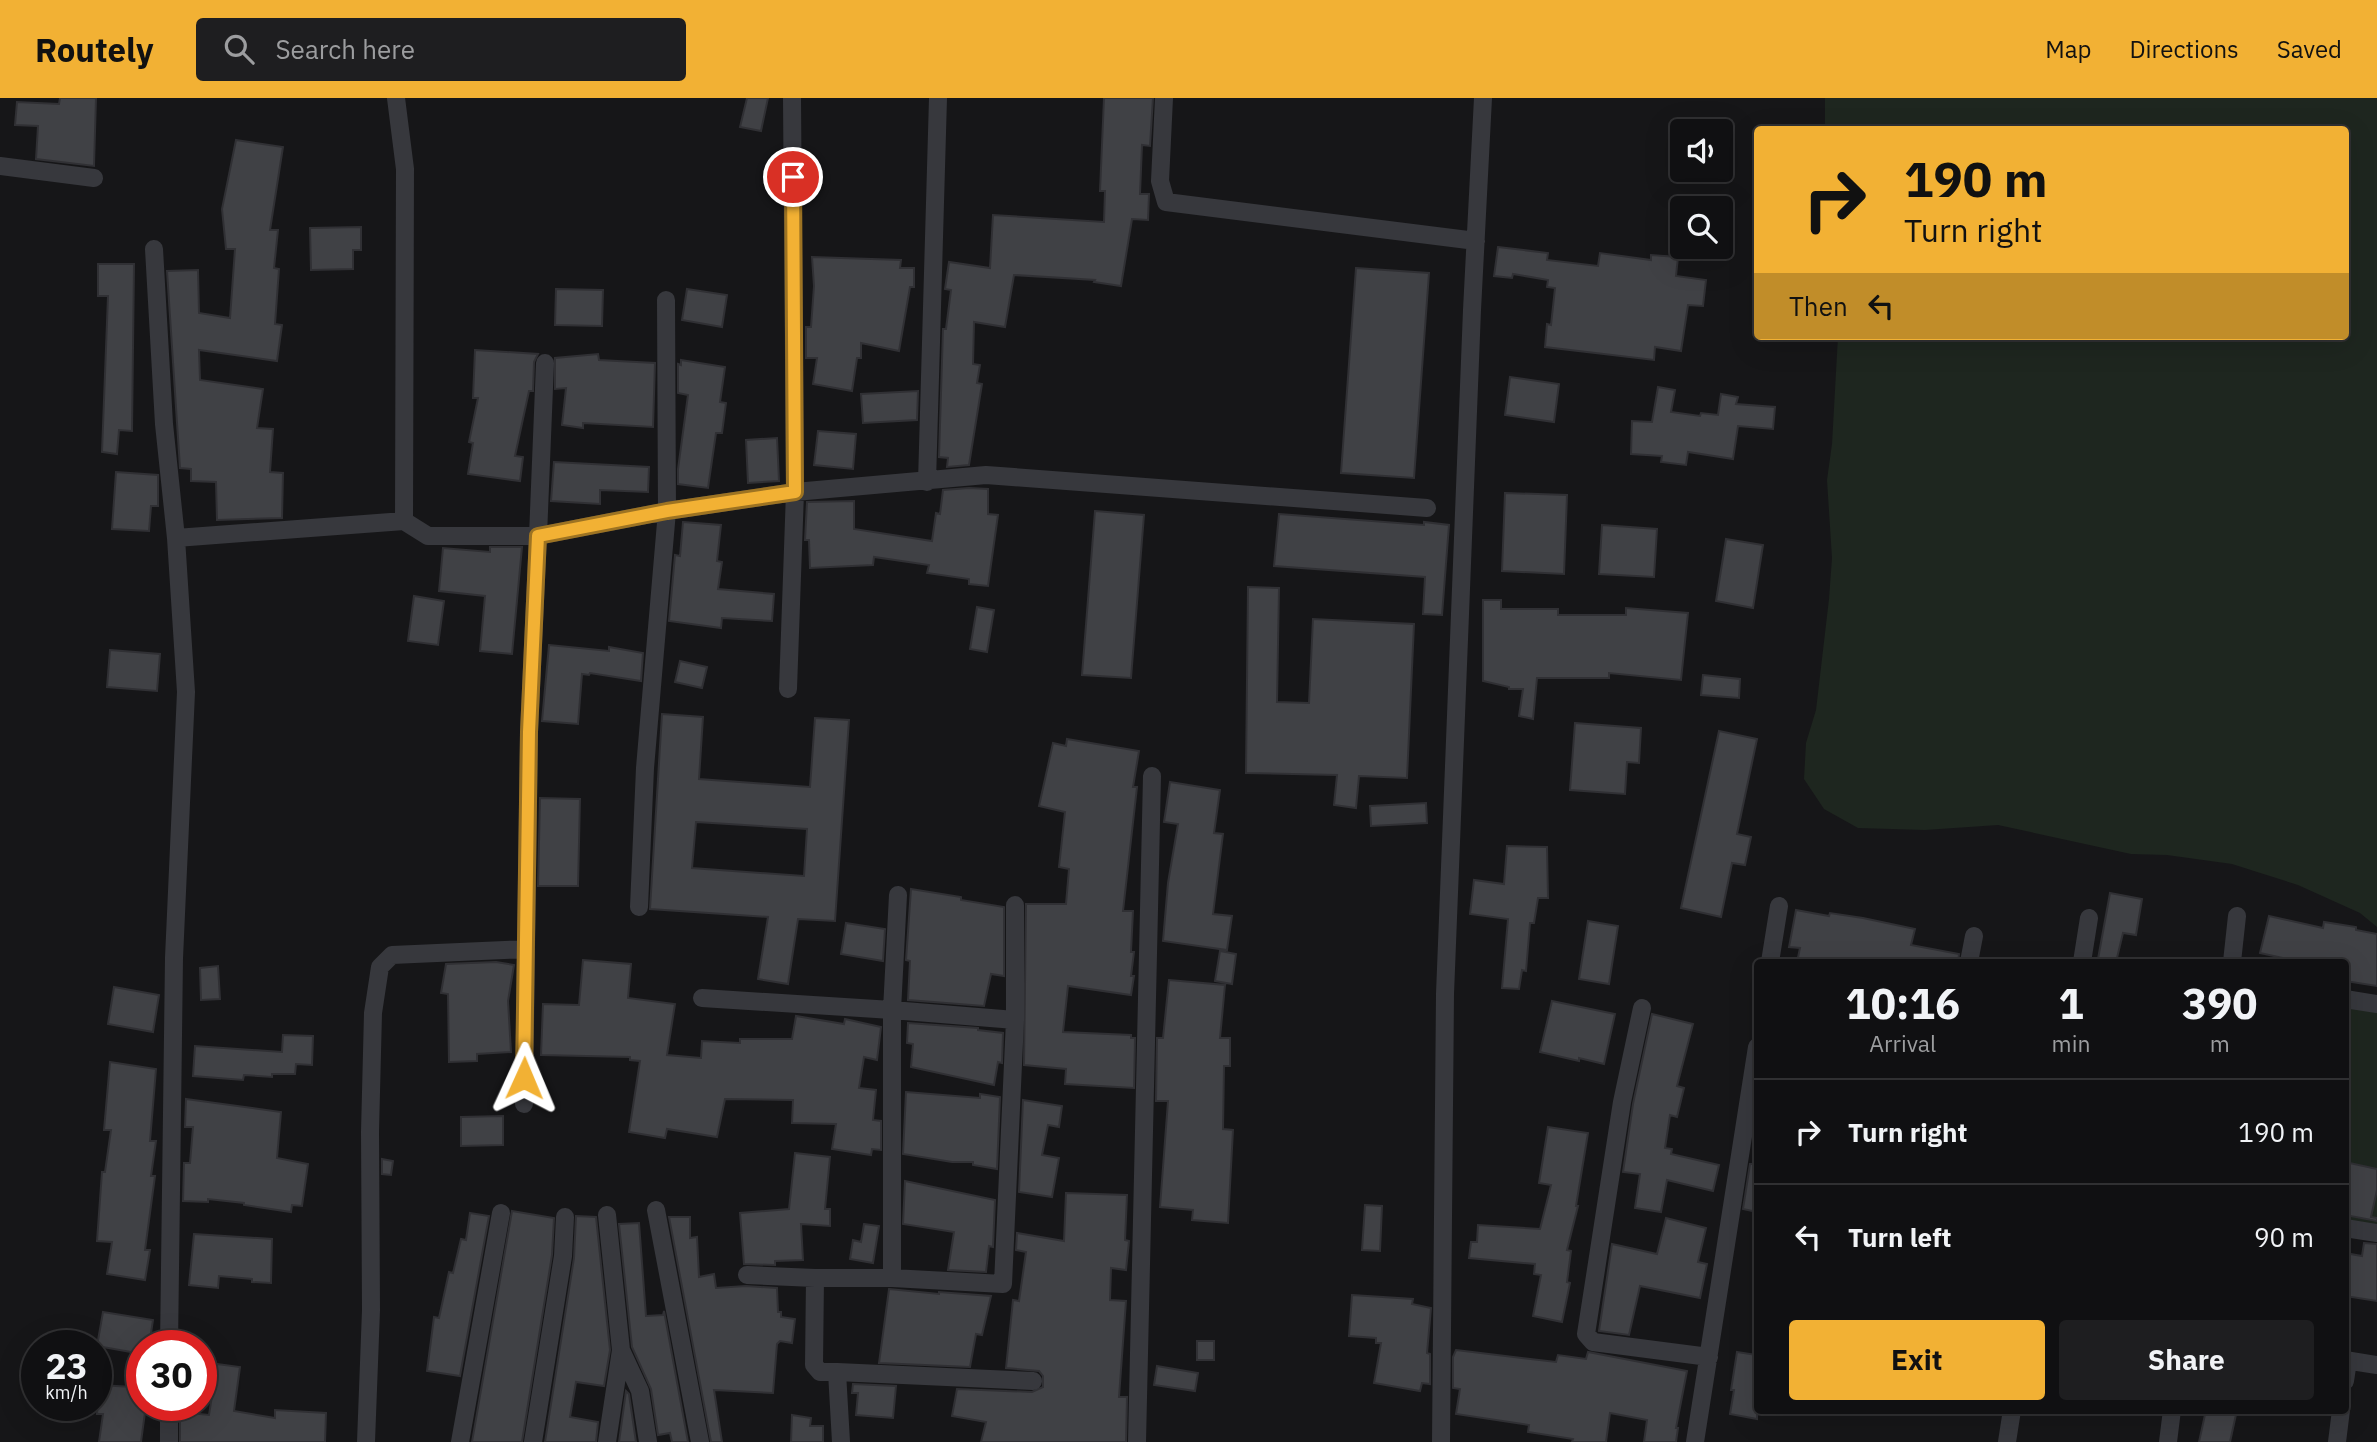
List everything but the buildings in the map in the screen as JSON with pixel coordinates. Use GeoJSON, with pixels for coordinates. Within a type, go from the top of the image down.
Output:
{"type":"FeatureCollection","features":[{"type":"Feature","properties":{"kind":"street"},"geometry":{"type":"LineString","coordinates":[[396,98],[405,169],[404,521]]}},
{"type":"Feature","properties":{"kind":"street"},"geometry":{"type":"LineString","coordinates":[[789,689],[795,492],[792,98]]}},
{"type":"Feature","properties":{"kind":"street"},"geometry":{"type":"LineString","coordinates":[[927,482],[938,98]]}},
{"type":"Feature","properties":{"kind":"street"},"geometry":{"type":"LineString","coordinates":[[1164,98],[1160,181],[1166,202],[1475,241]]}},
{"type":"Feature","properties":{"kind":"street"},"geometry":{"type":"LineString","coordinates":[[1441,1442],[1445,994],[1483,98]]}},
{"type":"Feature","properties":{"kind":"street"},"geometry":{"type":"LineString","coordinates":[[0,166],[94,178]]}},
{"type":"Feature","properties":{"kind":"street"},"geometry":{"type":"LineString","coordinates":[[154,249],[164,424],[176,538],[186,692],[174,958],[169,1330]]}},
{"type":"Feature","properties":{"kind":"street"},"geometry":{"type":"LineString","coordinates":[[639,907],[646,768],[667,511],[666,300]]}},
{"type":"Feature","properties":{"kind":"street"},"geometry":{"type":"LineString","coordinates":[[524,1104],[529,732],[545,363]]}},
{"type":"Feature","properties":{"kind":"street"},"geometry":{"type":"LineString","coordinates":[[176,538],[404,521],[428,536],[538,536],[667,511],[795,492],[985,475],[1427,508]]}},
{"type":"Feature","properties":{"kind":"street"},"geometry":{"type":"LineString","coordinates":[[1137,1442],[1152,776]]}},
{"type":"Feature","properties":{"kind":"street"},"geometry":{"type":"LineString","coordinates":[[892,1278],[892,1010],[898,895]]}},
{"type":"Feature","properties":{"kind":"street"},"geometry":{"type":"LineString","coordinates":[[747,1275],[1003,1284],[1015,1020],[1015,905]]}},
{"type":"Feature","properties":{"kind":"street"},"geometry":{"type":"LineString","coordinates":[[1770,959],[1779,906]]}},
{"type":"Feature","properties":{"kind":"street"},"geometry":{"type":"LineString","coordinates":[[2232,959],[2237,916]]}},
{"type":"Feature","properties":{"kind":"street"},"geometry":{"type":"LineString","coordinates":[[2082,959],[2089,918]]}},
{"type":"Feature","properties":{"kind":"street"},"geometry":{"type":"LineString","coordinates":[[1970,959],[1974,936]]}},
{"type":"Feature","properties":{"kind":"street"},"geometry":{"type":"LineString","coordinates":[[366,1442],[371,1310],[370,1132],[373,1013],[380,967],[392,956],[526,949]]}},
{"type":"Feature","properties":{"kind":"street"},"geometry":{"type":"LineString","coordinates":[[702,998],[1015,1020]]}},
{"type":"Feature","properties":{"kind":"street"},"geometry":{"type":"LineString","coordinates":[[2349,1000],[2377,1004]]}},
{"type":"Feature","properties":{"kind":"street"},"geometry":{"type":"LineString","coordinates":[[1642,1008],[1622,1102],[1586,1334],[1593,1342],[1709,1357]]}},
{"type":"Feature","properties":{"kind":"street"},"geometry":{"type":"LineString","coordinates":[[1695,1442],[1749,1148],[1754,1085]]}},
{"type":"Feature","properties":{"kind":"street"},"geometry":{"type":"LineString","coordinates":[[656,1210],[700,1442]]}},
{"type":"Feature","properties":{"kind":"street"},"geometry":{"type":"LineString","coordinates":[[460,1442],[501,1213]]}},
{"type":"Feature","properties":{"kind":"street"},"geometry":{"type":"LineString","coordinates":[[607,1216],[621,1350],[607,1442]]}},
{"type":"Feature","properties":{"kind":"street"},"geometry":{"type":"LineString","coordinates":[[533,1442],[563,1256],[565,1217]]}},
{"type":"Feature","properties":{"kind":"street"},"geometry":{"type":"LineString","coordinates":[[2349,1228],[2377,1233]]}},
{"type":"Feature","properties":{"kind":"street"},"geometry":{"type":"LineString","coordinates":[[815,1278],[814,1365],[820,1372],[1033,1381]]}},
{"type":"Feature","properties":{"kind":"street"},"geometry":{"type":"LineString","coordinates":[[621,1350],[640,1391],[648,1442]]}},
{"type":"Feature","properties":{"kind":"street"},"geometry":{"type":"LineString","coordinates":[[2349,1361],[2377,1365]]}},
{"type":"Feature","properties":{"kind":"street"},"geometry":{"type":"LineString","coordinates":[[837,1372],[841,1442]]}},
{"type":"Feature","properties":{"kind":"street"},"geometry":{"type":"LineString","coordinates":[[2007,1442],[2011,1414]]}},
{"type":"Feature","properties":{"kind":"street"},"geometry":{"type":"LineString","coordinates":[[2168,1442],[2172,1414]]}},
{"type":"Feature","properties":{"kind":"street"},"geometry":{"type":"LineString","coordinates":[[2337,1442],[2340,1414]]}},
{"type":"Feature","properties":{"kind":"street"},"geometry":{"type":"LineString","coordinates":[[169,1421],[169,1442]]}},
{"type":"Feature","properties":{"kind":"shaded area"},"geometry":{"type":"Polygon","coordinates":[[[1825,98],[2377,98],[2377,927],[2360,913],[2298,885],[2232,864],[2167,855],[2131,854],[1998,825],[1925,830],[1858,828],[1824,809],[1804,779],[1806,743],[1816,710],[1829,599],[1832,558],[1827,480],[1832,444],[1838,340],[2349,340],[2349,126],[1825,126],[1825,98]]]}},
{"type":"Feature","properties":{"kind":"shaded area"},"geometry":{"type":"Polygon","coordinates":[[[2349,1006],[2377,1010],[2377,1228],[2349,1223],[2349,1006]]]}},
{"type":"Feature","properties":{"kind":"route"},"geometry":{"type":"LineString","coordinates":[[524,1078],[525,876],[538,536],[667,511],[795,492],[793,177]]}}]}
